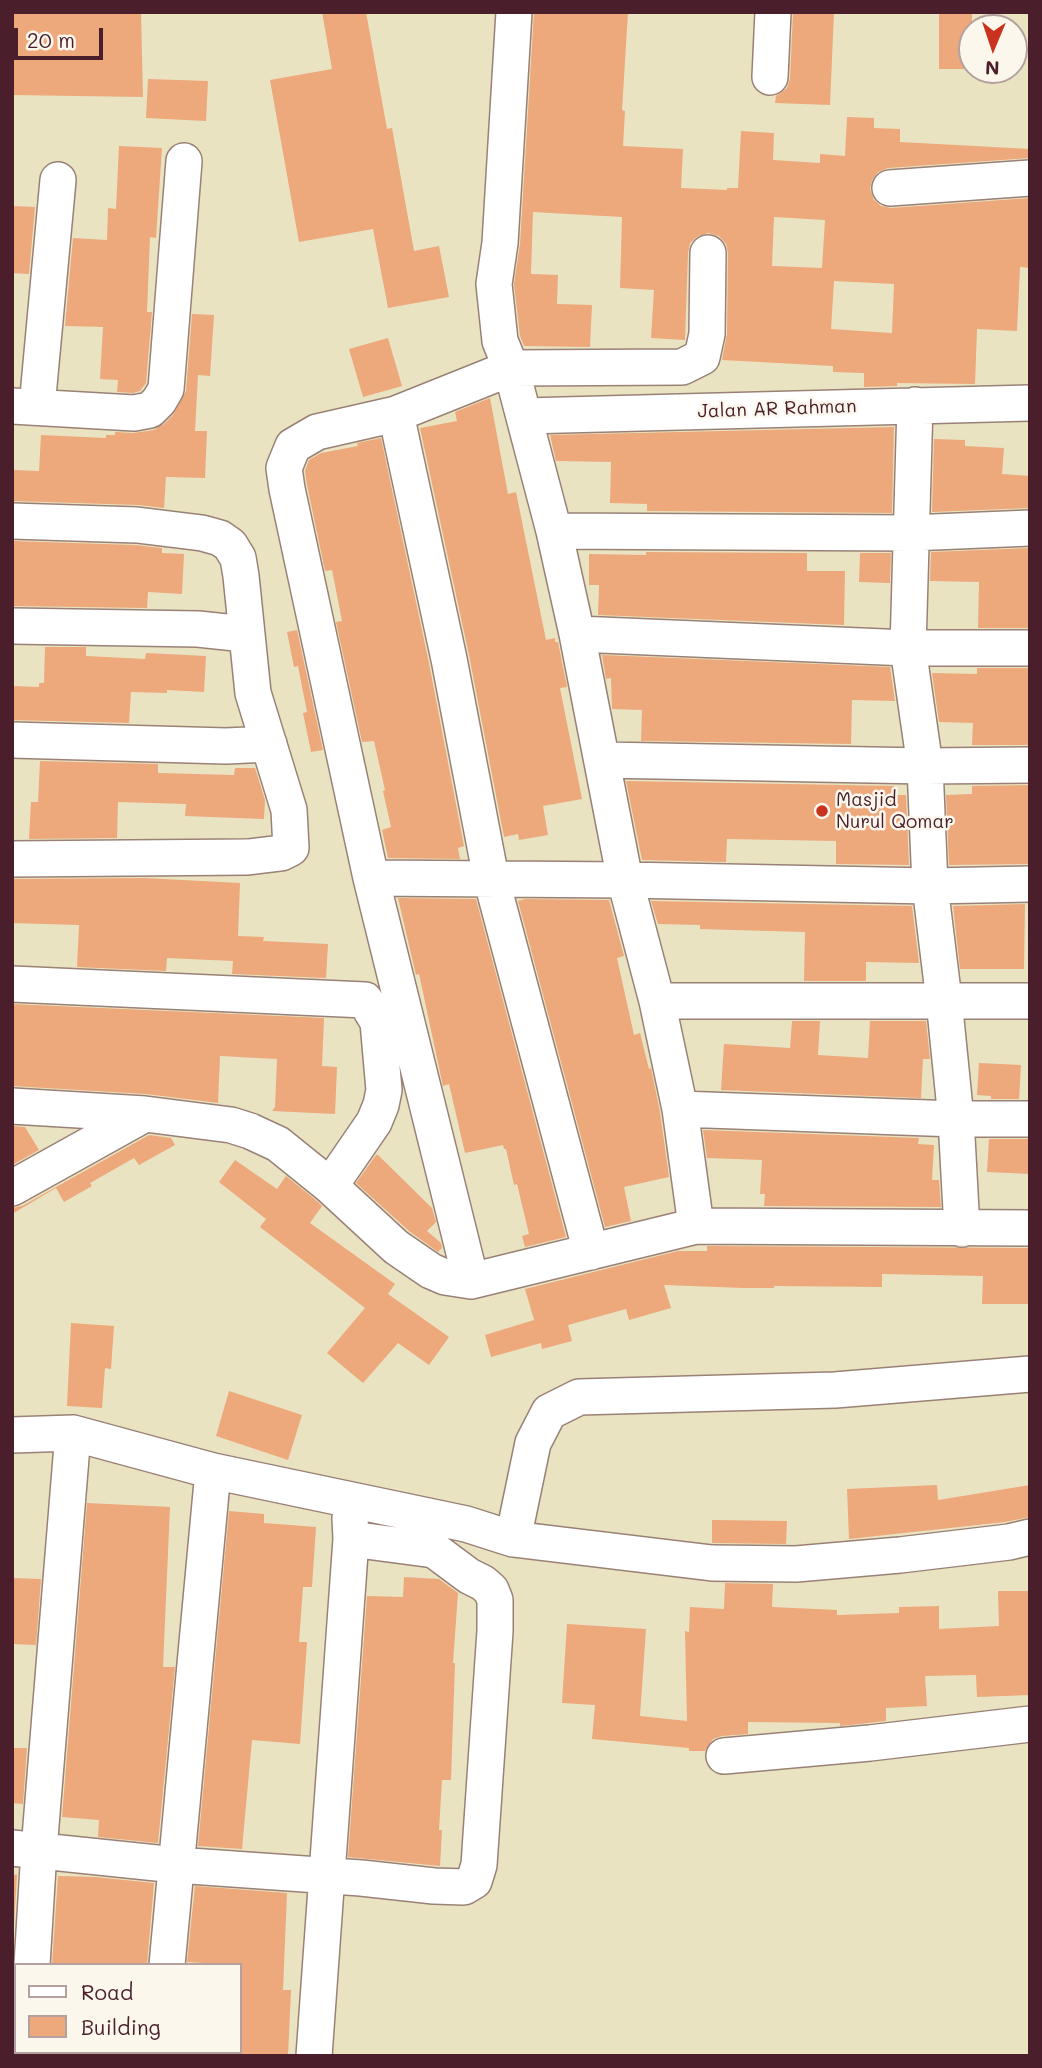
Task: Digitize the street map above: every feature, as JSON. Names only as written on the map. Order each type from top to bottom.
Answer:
[{"type":"street","points":[[514,12],[500,243],[494,284],[500,341],[511,368],[524,416],[577,634],[625,880],[657,1001],[680,1110],[696,1226]]},
{"type":"street","points":[[770,77],[773,12]]},
{"type":"street","points":[[58,180],[24,406],[134,413],[150,410],[166,389],[184,161]]},
{"type":"street","points":[[890,188],[1030,178]]},
{"type":"street","points":[[471,1281],[371,878],[284,468],[293,446],[317,432],[396,414],[511,368],[682,367],[702,357],[707,334],[708,253]]},
{"type":"street","name":"Jalan AR Rahman","points":[[524,416],[1030,403]]},
{"type":"street","points":[[915,405],[908,648],[925,766],[930,886],[956,1119],[962,1229]]},
{"type":"street","points":[[396,414],[449,659],[491,878],[591,1252]]},
{"type":"street","points":[[12,521],[136,525],[202,533],[220,538],[230,545],[238,558],[253,692],[289,810],[291,826],[291,848],[281,853],[248,856],[12,859]]},
{"type":"street","points":[[554,531],[910,533],[1030,528]]},
{"type":"street","points":[[12,626],[198,629],[245,634]]},
{"type":"street","points":[[577,634],[908,648],[1030,648]]},
{"type":"street","points":[[12,740],[226,747],[269,744]]},
{"type":"street","points":[[603,760],[925,766],[1030,765]]},
{"type":"street","points":[[371,878],[930,886],[1030,884]]},
{"type":"street","points":[[12,984],[365,1000],[377,1022],[384,1090],[374,1122],[330,1186]]},
{"type":"street","points":[[657,1001],[1030,1001]]},
{"type":"street","points":[[12,1106],[145,1114],[250,1130],[278,1144],[330,1186],[396,1247],[430,1271],[445,1277],[471,1281],[696,1226],[1030,1228]]},
{"type":"street","points":[[680,1110],[1030,1119]]},
{"type":"street","points":[[12,1188],[145,1114]]},
{"type":"street","points":[[513,1539],[533,1443],[549,1412],[579,1397],[835,1390],[1030,1374]]},
{"type":"street","points":[[12,1435],[73,1433],[213,1471],[466,1524],[513,1539],[712,1563],[796,1564],[901,1555],[1030,1537]]},
{"type":"street","points":[[32,1963],[25,1849],[73,1433]]},
{"type":"street","points":[[167,1963],[213,1471]]},
{"type":"street","points":[[314,2056],[351,1539],[350,1501]]},
{"type":"street","points":[[25,1849],[176,1865],[464,1887],[474,1881],[481,1838],[495,1600],[491,1590],[434,1550],[351,1539]]},
{"type":"street","points":[[724,1756],[870,1743],[1030,1724]]},
{"type":"building","points":[[12,12],[141,12],[143,97],[12,95]]},
{"type":"building","points":[[322,12],[366,12],[387,129],[392,128],[414,251],[439,246],[449,297],[388,308],[373,229],[299,242],[270,80],[332,69]]},
{"type":"building","points":[[534,12],[628,12],[622,110],[625,111],[623,146],[683,149],[681,188],[738,188],[741,131],[774,133],[773,160],[820,163],[820,154],[845,156],[847,117],[874,118],[874,128],[900,129],[900,142],[1030,149],[1030,158],[888,168],[878,172],[872,180],[870,189],[874,200],[881,206],[891,208],[1030,198],[1030,268],[1020,267],[1017,331],[977,329],[975,384],[897,383],[897,386],[864,387],[864,373],[833,372],[833,366],[722,360],[727,334],[728,253],[726,244],[719,236],[708,233],[698,236],[690,243],[685,340],[651,338],[654,290],[620,288],[622,217],[533,212],[531,274],[558,275],[557,304],[592,305],[590,347],[524,346],[520,336],[514,284],[520,244]],"holes":[[[774,217],[825,220],[822,268],[772,266]],[[834,281],[894,284],[892,333],[831,329]]]},
{"type":"building","points":[[793,12],[834,12],[830,105],[775,103],[776,96],[787,88],[790,79]]},
{"type":"building","points":[[939,12],[972,12],[958,14],[958,69],[939,69]]},
{"type":"building","points":[[148,79],[208,81],[206,121],[146,118]]},
{"type":"building","points":[[119,146],[162,148],[156,238],[150,237],[147,312],[152,312],[146,383],[140,391],[133,393],[117,392],[118,380],[100,379],[103,327],[65,326],[73,238],[107,240],[108,208],[116,209]]},
{"type":"building","points":[[12,206],[35,207],[29,274],[12,273]]},
{"type":"building","points":[[192,314],[214,315],[210,376],[198,375],[195,431],[207,431],[205,478],[166,477],[164,508],[13,501],[14,470],[39,471],[41,435],[106,438],[106,435],[115,435],[115,432],[154,430],[173,415],[186,391]]},
{"type":"building","points":[[388,338],[402,386],[363,397],[349,349]]},
{"type":"building","points":[[490,398],[508,494],[516,492],[546,640],[555,638],[555,642],[558,642],[567,687],[560,688],[582,799],[543,806],[548,835],[519,840],[518,834],[504,837],[469,655],[420,428],[457,421],[455,412]]},
{"type":"building","points":[[894,427],[892,513],[647,511],[647,504],[610,503],[611,462],[556,461],[550,435]]},
{"type":"building","points":[[381,438],[429,663],[464,846],[458,848],[460,859],[388,858],[382,830],[391,827],[383,791],[385,790],[374,741],[362,742],[336,622],[342,621],[332,570],[325,571],[307,485],[305,471],[309,460],[321,453],[358,446],[357,443]]},
{"type":"building","points":[[934,439],[965,440],[965,446],[1004,448],[1002,474],[1030,476],[1030,508],[932,512]]},
{"type":"building","points":[[12,541],[135,545],[162,548],[162,553],[184,554],[182,594],[148,592],[147,608],[12,606]]},
{"type":"building","points":[[1030,548],[1030,628],[978,628],[979,582],[930,581],[931,552]]},
{"type":"building","points":[[646,552],[807,553],[807,571],[845,571],[844,625],[598,615],[599,585],[589,585],[589,554],[646,555]]},
{"type":"building","points":[[860,553],[891,553],[890,583],[859,582]]},
{"type":"building","points":[[297,630],[323,750],[311,752],[298,666],[294,667],[287,632]]},
{"type":"building","points":[[45,647],[86,647],[86,656],[145,659],[146,653],[206,656],[204,692],[131,692],[129,723],[12,720],[12,686],[39,687],[39,683],[44,683]]},
{"type":"building","points":[[602,655],[890,667],[895,701],[852,700],[851,744],[641,741],[642,710],[612,709],[611,678],[606,679]]},
{"type":"building","points":[[977,668],[1030,668],[1030,745],[972,745],[973,723],[939,722],[932,673],[977,674]]},
{"type":"building","points":[[40,761],[158,764],[158,773],[234,775],[235,768],[255,768],[265,800],[264,819],[185,816],[186,804],[118,802],[117,838],[29,839],[31,802],[38,802]]},
{"type":"building","points":[[626,781],[895,786],[895,795],[906,795],[909,865],[836,864],[836,841],[727,839],[726,862],[642,860]]},
{"type":"building","points":[[1030,785],[1030,864],[949,865],[946,795],[972,794],[972,786]]},
{"type":"building","points":[[144,878],[240,883],[238,936],[264,937],[263,941],[328,944],[326,978],[232,974],[233,961],[167,958],[166,971],[77,967],[79,925],[12,923],[12,879]]},
{"type":"building","points":[[398,898],[476,899],[566,1237],[525,1247],[522,1236],[529,1234],[506,1149],[503,1145],[465,1153],[449,1084],[443,1086],[419,974],[416,975]]},
{"type":"building","points":[[609,900],[624,956],[617,958],[634,1035],[640,1033],[649,1069],[651,1068],[669,1177],[624,1187],[631,1221],[605,1227],[518,901]]},
{"type":"building","points":[[651,901],[912,906],[919,963],[866,962],[866,981],[804,981],[805,932],[700,929],[700,925],[658,924]]},
{"type":"building","points":[[1025,904],[1024,969],[960,969],[953,906]]},
{"type":"building","points":[[12,1004],[324,1018],[322,1066],[337,1067],[335,1114],[272,1111],[275,1107],[277,1059],[220,1056],[218,1103],[146,1094],[12,1086]]},
{"type":"building","points":[[792,1021],[820,1021],[818,1055],[868,1058],[870,1021],[926,1021],[930,1059],[923,1059],[921,1098],[721,1090],[724,1044],[790,1048]]},
{"type":"building","points":[[979,1063],[1021,1065],[1019,1099],[991,1099],[991,1096],[977,1095]]},
{"type":"building","points":[[12,1126],[25,1127],[39,1150],[12,1165]]},
{"type":"building","points":[[703,1130],[919,1138],[918,1144],[934,1145],[932,1180],[939,1180],[941,1207],[764,1206],[765,1194],[760,1194],[762,1160],[707,1158]]},
{"type":"building","points":[[149,1135],[171,1138],[175,1145],[139,1165],[134,1158],[90,1183],[92,1186],[64,1202],[56,1188],[12,1214],[12,1208],[22,1206]]},
{"type":"building","points":[[989,1139],[1030,1139],[1030,1174],[987,1172]]},
{"type":"building","points":[[376,1155],[432,1208],[436,1222],[427,1231],[441,1243],[442,1248],[438,1252],[409,1231],[356,1183]]},
{"type":"building","points":[[235,1160],[277,1189],[286,1176],[317,1201],[322,1206],[310,1223],[395,1284],[388,1294],[449,1337],[429,1365],[398,1343],[363,1383],[327,1353],[365,1308],[260,1227],[266,1219],[219,1182]]},
{"type":"building","points":[[707,1246],[1030,1248],[1030,1304],[982,1304],[983,1276],[882,1274],[882,1287],[744,1288],[664,1285],[671,1308],[629,1320],[626,1309],[568,1325],[572,1341],[542,1349],[541,1343],[491,1357],[485,1335],[534,1320],[525,1289],[678,1251],[707,1251]]},
{"type":"building","points":[[71,1323],[114,1326],[111,1369],[105,1368],[102,1408],[67,1406]]},
{"type":"building","points":[[229,1391],[302,1415],[288,1460],[216,1436]]},
{"type":"building","points":[[937,1485],[938,1500],[1030,1485],[1030,1517],[849,1539],[847,1489]]},
{"type":"building","points":[[87,1503],[170,1507],[163,1667],[175,1667],[158,1843],[98,1837],[99,1820],[62,1817]]},
{"type":"building","points":[[229,1511],[264,1514],[264,1523],[316,1527],[312,1587],[303,1587],[299,1642],[307,1642],[300,1744],[252,1740],[242,1849],[198,1846]]},
{"type":"building","points":[[712,1520],[787,1521],[786,1544],[712,1543]]},
{"type":"building","points":[[404,1577],[439,1579],[458,1593],[453,1663],[451,1780],[442,1780],[440,1866],[348,1857],[367,1596],[403,1597]]},
{"type":"building","points":[[12,1578],[41,1579],[36,1645],[12,1644]]},
{"type":"building","points":[[725,1583],[773,1584],[772,1607],[837,1610],[837,1615],[899,1613],[899,1607],[939,1606],[939,1629],[999,1626],[998,1591],[1030,1591],[1030,1695],[977,1697],[976,1675],[925,1676],[927,1706],[886,1708],[886,1721],[840,1726],[840,1723],[748,1722],[748,1734],[713,1739],[705,1751],[592,1739],[595,1705],[562,1703],[567,1624],[646,1629],[640,1716],[687,1721],[685,1631],[689,1632],[690,1607],[724,1609]]},
{"type":"building","points":[[12,1748],[27,1748],[23,1804],[12,1803]]},
{"type":"building","points":[[12,1874],[17,1875],[12,1958]]},
{"type":"building","points":[[58,1876],[154,1883],[147,1963],[52,1963]]},
{"type":"building","points":[[195,1886],[287,1893],[283,1990],[291,1990],[288,2056],[240,2056],[242,1963],[187,1962]]},
{"type":"place","name":"Masjid Nurul Qomar","points":[[822,811]]}]
